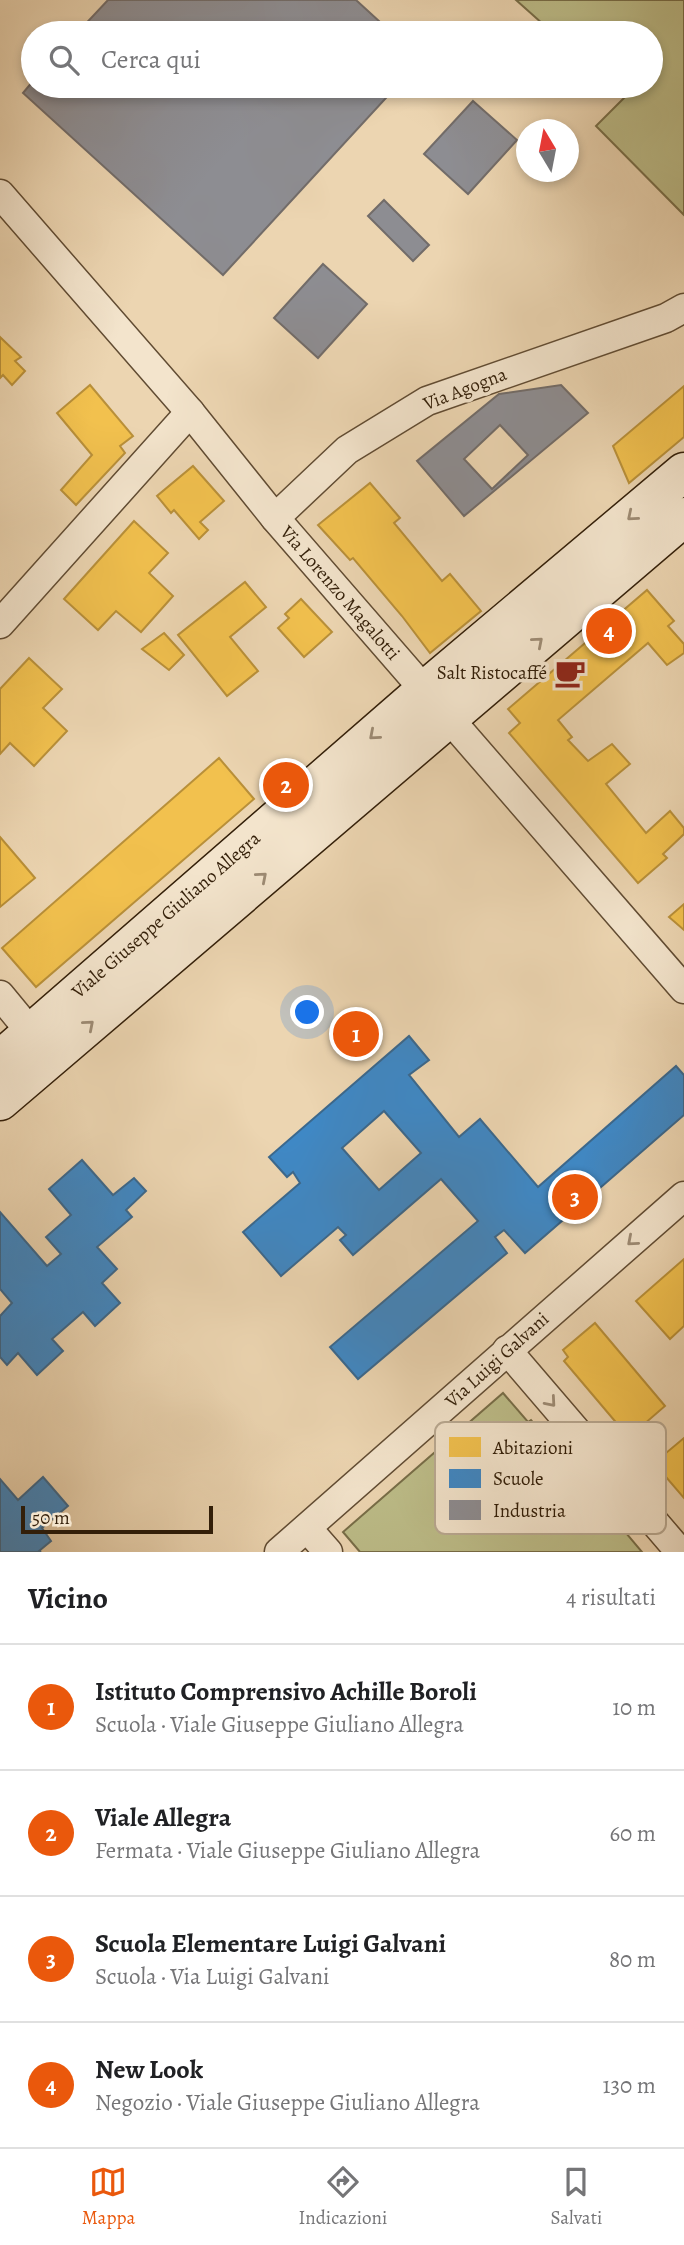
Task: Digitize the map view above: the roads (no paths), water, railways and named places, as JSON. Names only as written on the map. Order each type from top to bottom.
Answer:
[{"type":"street","name":"Via Lorenzo Magalotti","points":[[0,194],[190,412],[275,518],[684,989]]},
{"type":"street","name":"Via Agogna","points":[[275,518],[347,450],[428,401],[666,317],[684,308]]},
{"type":"street","points":[[0,624],[190,412]]},
{"type":"street","name":"Viale Giuseppe Giuliano Allegra","points":[[0,1101],[41,1045],[437,704],[684,472]]},
{"type":"street","name":"Viale Giuseppe Giuliano Allegra","points":[[437,704],[684,517]]},
{"type":"street","points":[[0,995],[41,1045]]},
{"type":"street","name":"Viale Giuseppe Giuliano Allegra","points":[[0,1060],[41,1045]]},
{"type":"street","name":"Via Luigi Galvani","points":[[279,1552],[684,1196]]},
{"type":"street","points":[[507,1350],[569,1422]]},
{"type":"street","points":[[307,1528],[328,1552]]},
{"type":"street","points":[[665,1534],[680,1552]]},
{"type":"place","name":"New Look","points":[[609,631]]},
{"type":"place","name":"Salt Ristocaffé","points":[[570,673]]},
{"type":"place","name":"Viale Allegra","points":[[286,785]]},
{"type":"place","name":"Istituto Comprensivo Achille Boroli","points":[[356,1034]]},
{"type":"place","name":"Scuola Elementare Luigi Galvani","points":[[575,1197]]}]
